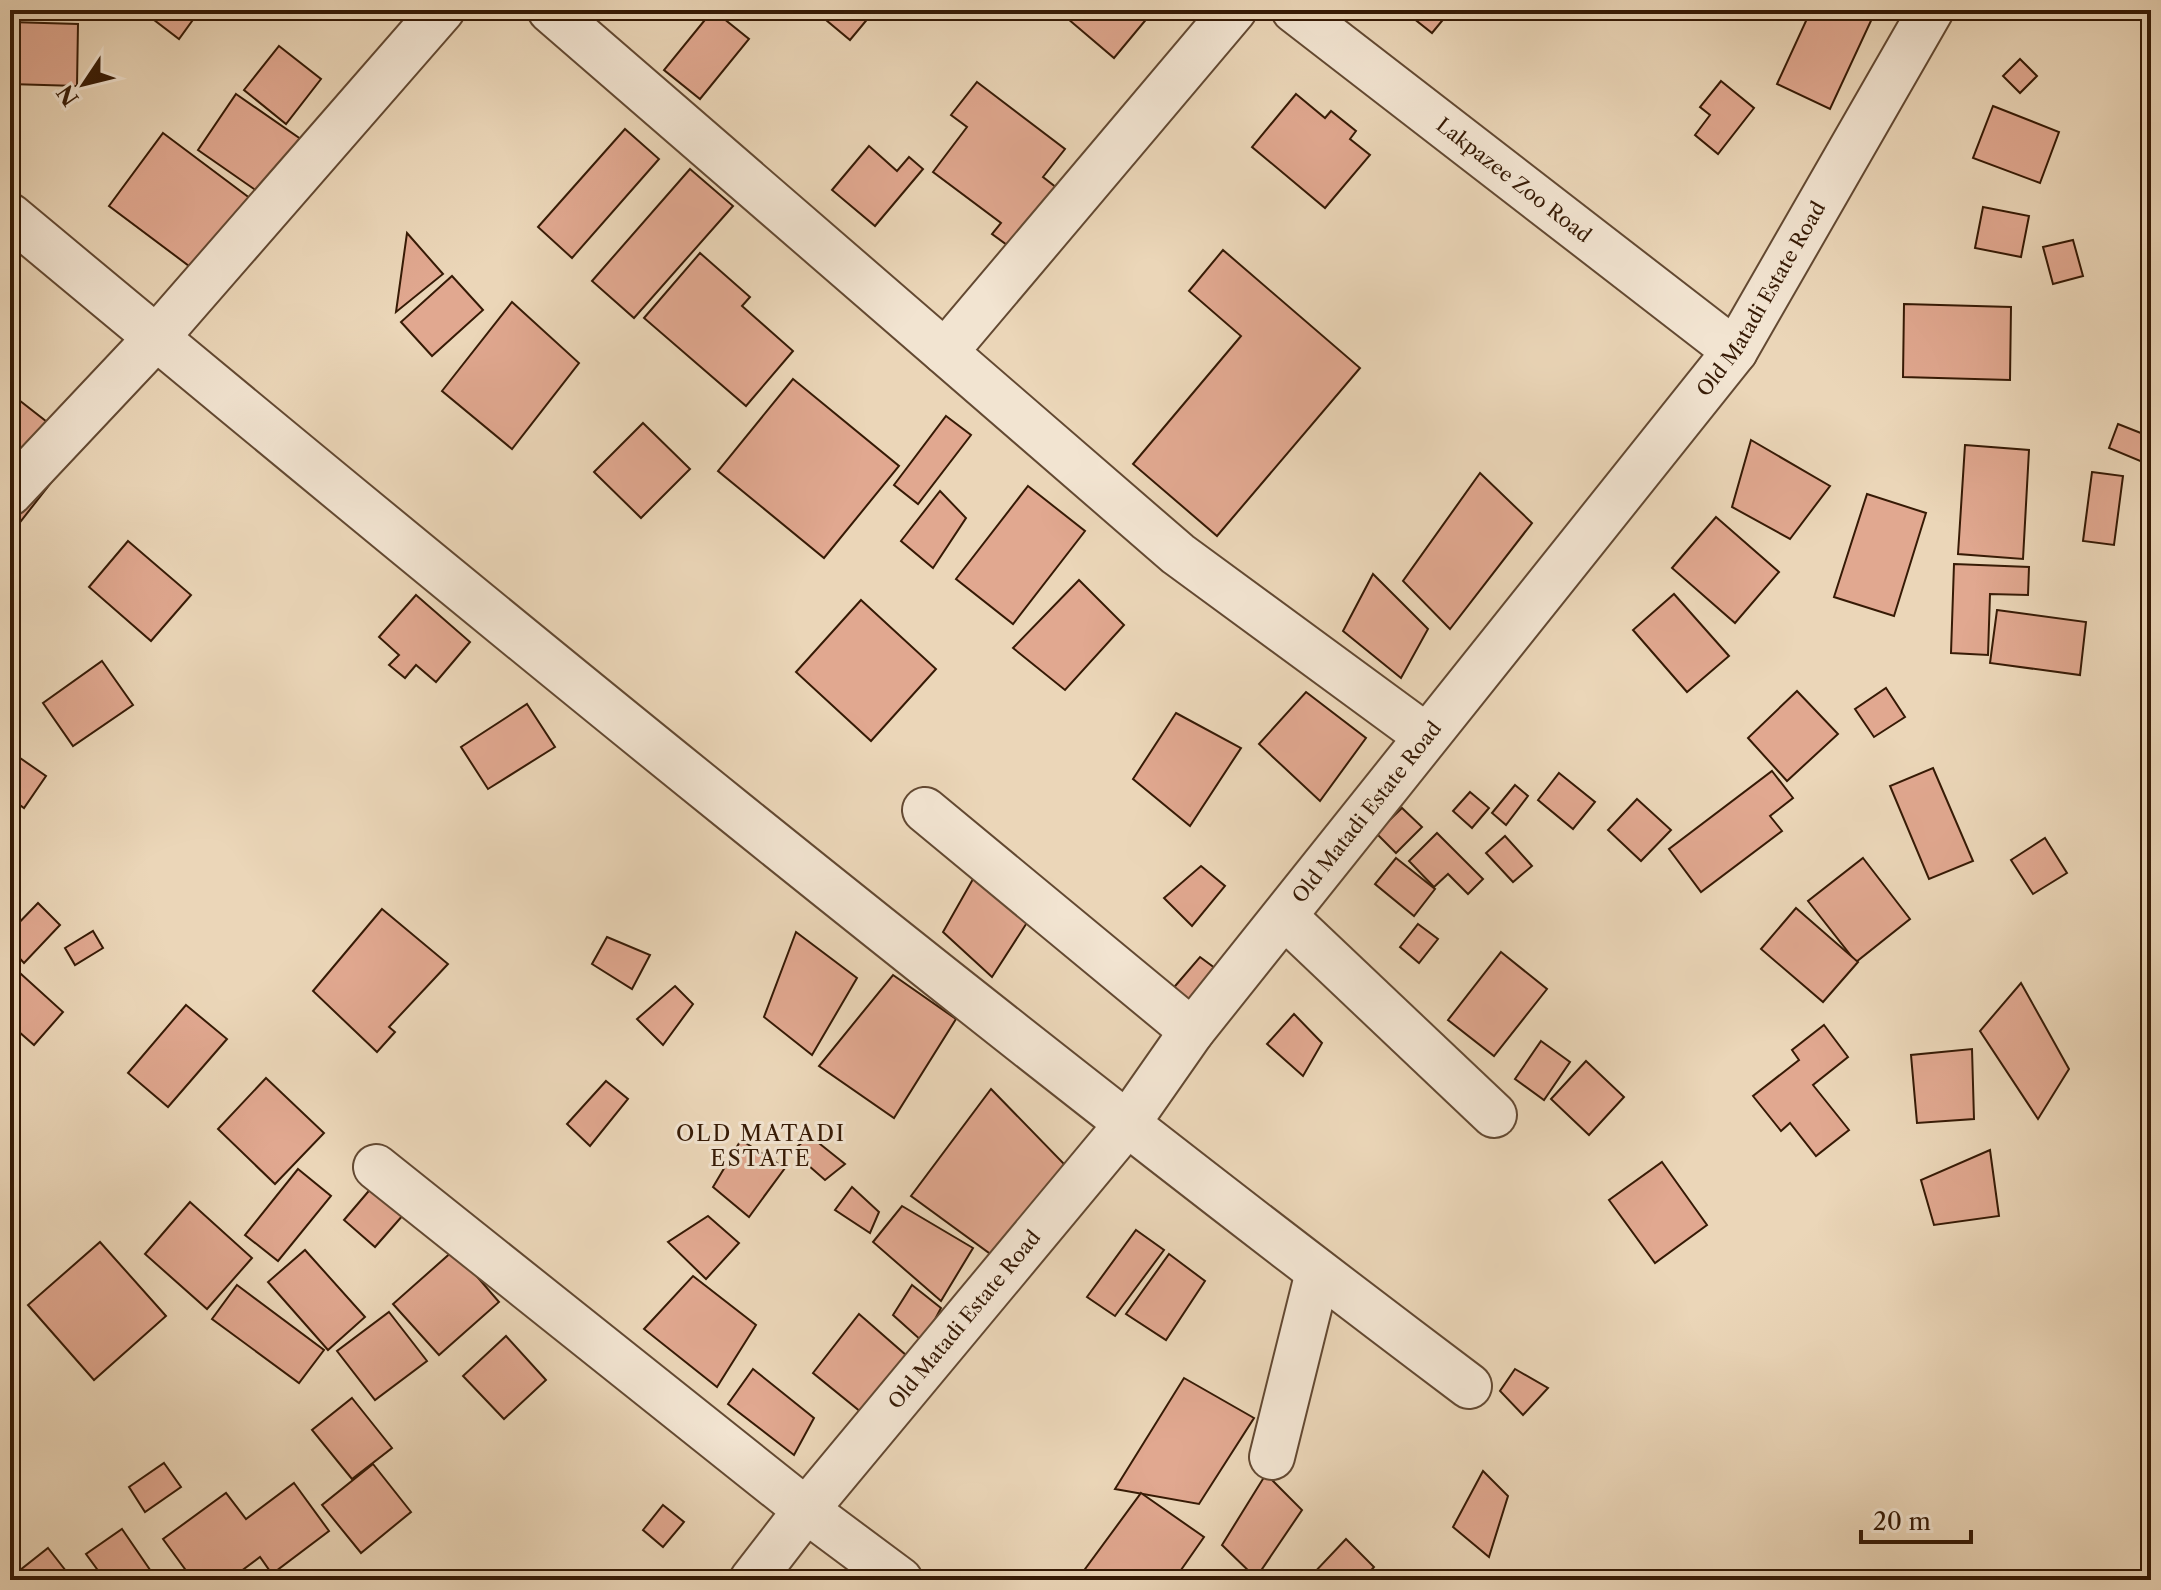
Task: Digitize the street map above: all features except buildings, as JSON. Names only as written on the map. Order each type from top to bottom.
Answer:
[{"type":"street","points":[[10,493],[156,338],[442,10]]},
{"type":"street","points":[[550,10],[1178,554],[1426,736]]},
{"type":"street","points":[[945,352],[1234,10]]},
{"type":"street","name":"Lakpazee Zoo Road","points":[[1294,10],[1735,351]]},
{"type":"street","name":"Old Matadi Estate Road","points":[[752,1580],[806,1510],[1127,1124],[1192,1031],[1735,351],[1931,10]]},
{"type":"street","points":[[10,216],[816,877],[1127,1124],[1469,1386]]},
{"type":"street","points":[[925,810],[1192,1031]]},
{"type":"street","points":[[1285,917],[1494,1115]]},
{"type":"street","points":[[376,1167],[806,1510],[900,1580]]},
{"type":"street","points":[[1272,1457],[1318,1272]]},
{"type":"district","name":"OLD MATADI ESTATE","points":[[761,1146]]}]
